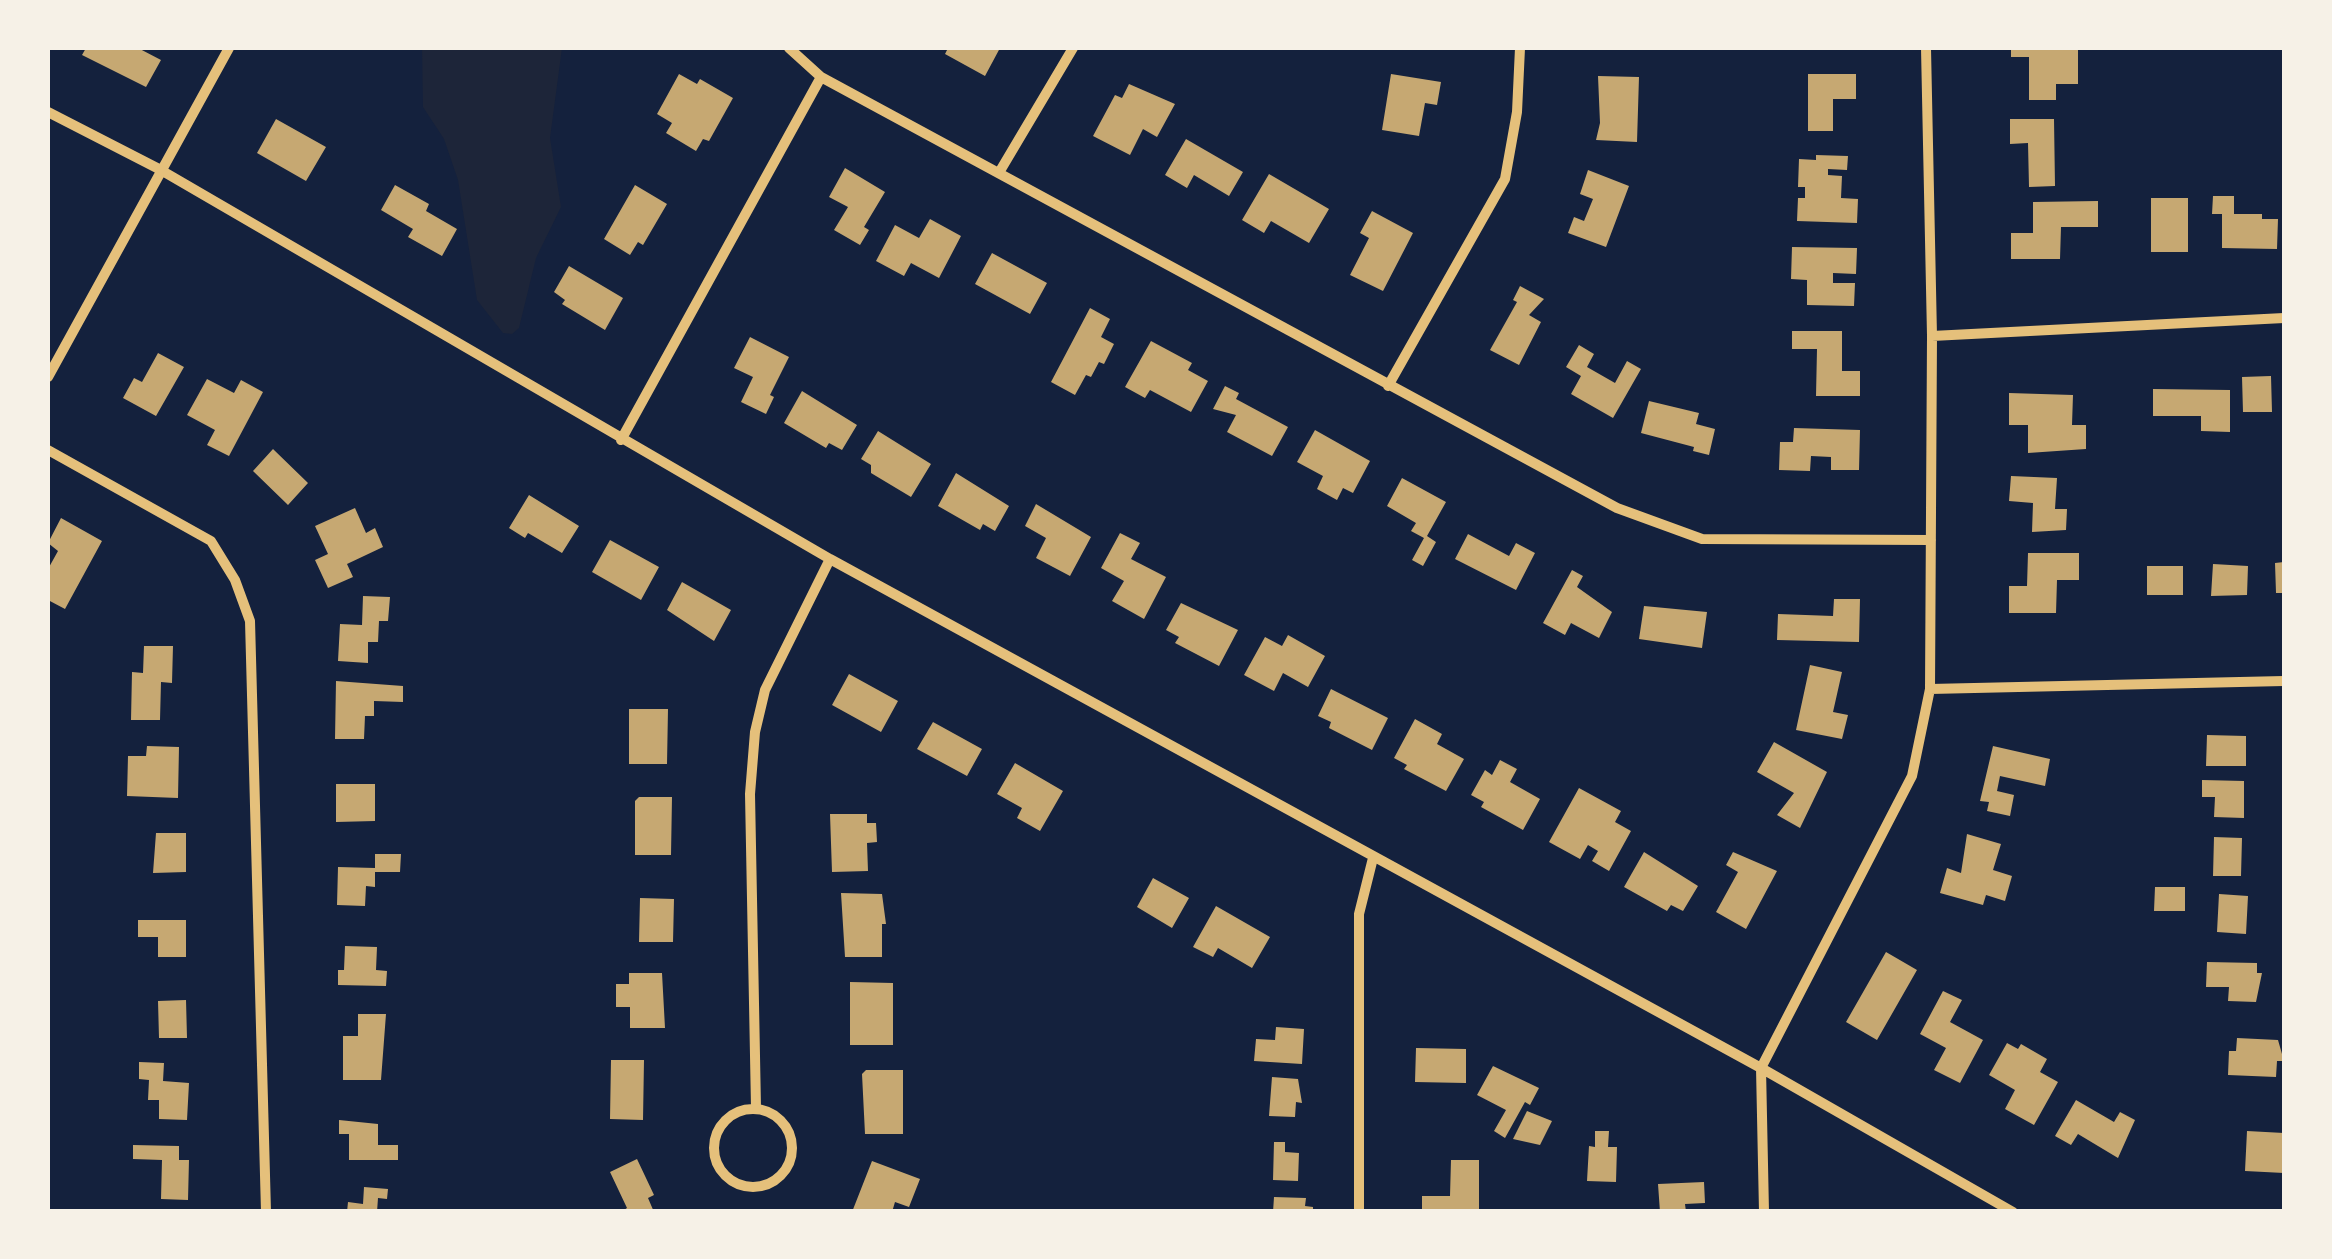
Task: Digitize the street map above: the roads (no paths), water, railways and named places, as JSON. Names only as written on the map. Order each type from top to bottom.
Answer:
[{"type":"street","points":[[48,377],[229,48]]},
{"type":"street","points":[[788,48],[821,78],[1000,170],[1388,386],[1617,508],[1702,538],[1931,540]]},
{"type":"street","points":[[1000,170],[1073,48]]},
{"type":"street","points":[[1388,386],[1505,179],[1517,112],[1520,48]]},
{"type":"street","points":[[1764,1212],[1761,1068],[1912,776],[1930,689],[1932,336],[1926,48]]},
{"type":"street","points":[[621,440],[821,78]]},
{"type":"street","points":[[48,112],[159,170],[830,558],[1761,1068],[2013,1212]]},
{"type":"street","points":[[1932,336],[2284,318]]},
{"type":"street","points":[[48,450],[211,541],[234,580],[250,622],[266,1212]]},
{"type":"street","points":[[756,1108],[750,794],[755,732],[765,690],[830,558]]},
{"type":"street","points":[[1930,689],[2284,682]]},
{"type":"street","points":[[1359,1212],[1359,914],[1373,858]]},
{"type":"street","points":[[756,1108],[779,1118],[787,1128],[793,1153],[782,1176],[772,1184],[747,1188],[726,1176],[714,1156],[714,1144],[724,1122],[733,1114],[756,1108]]}]
